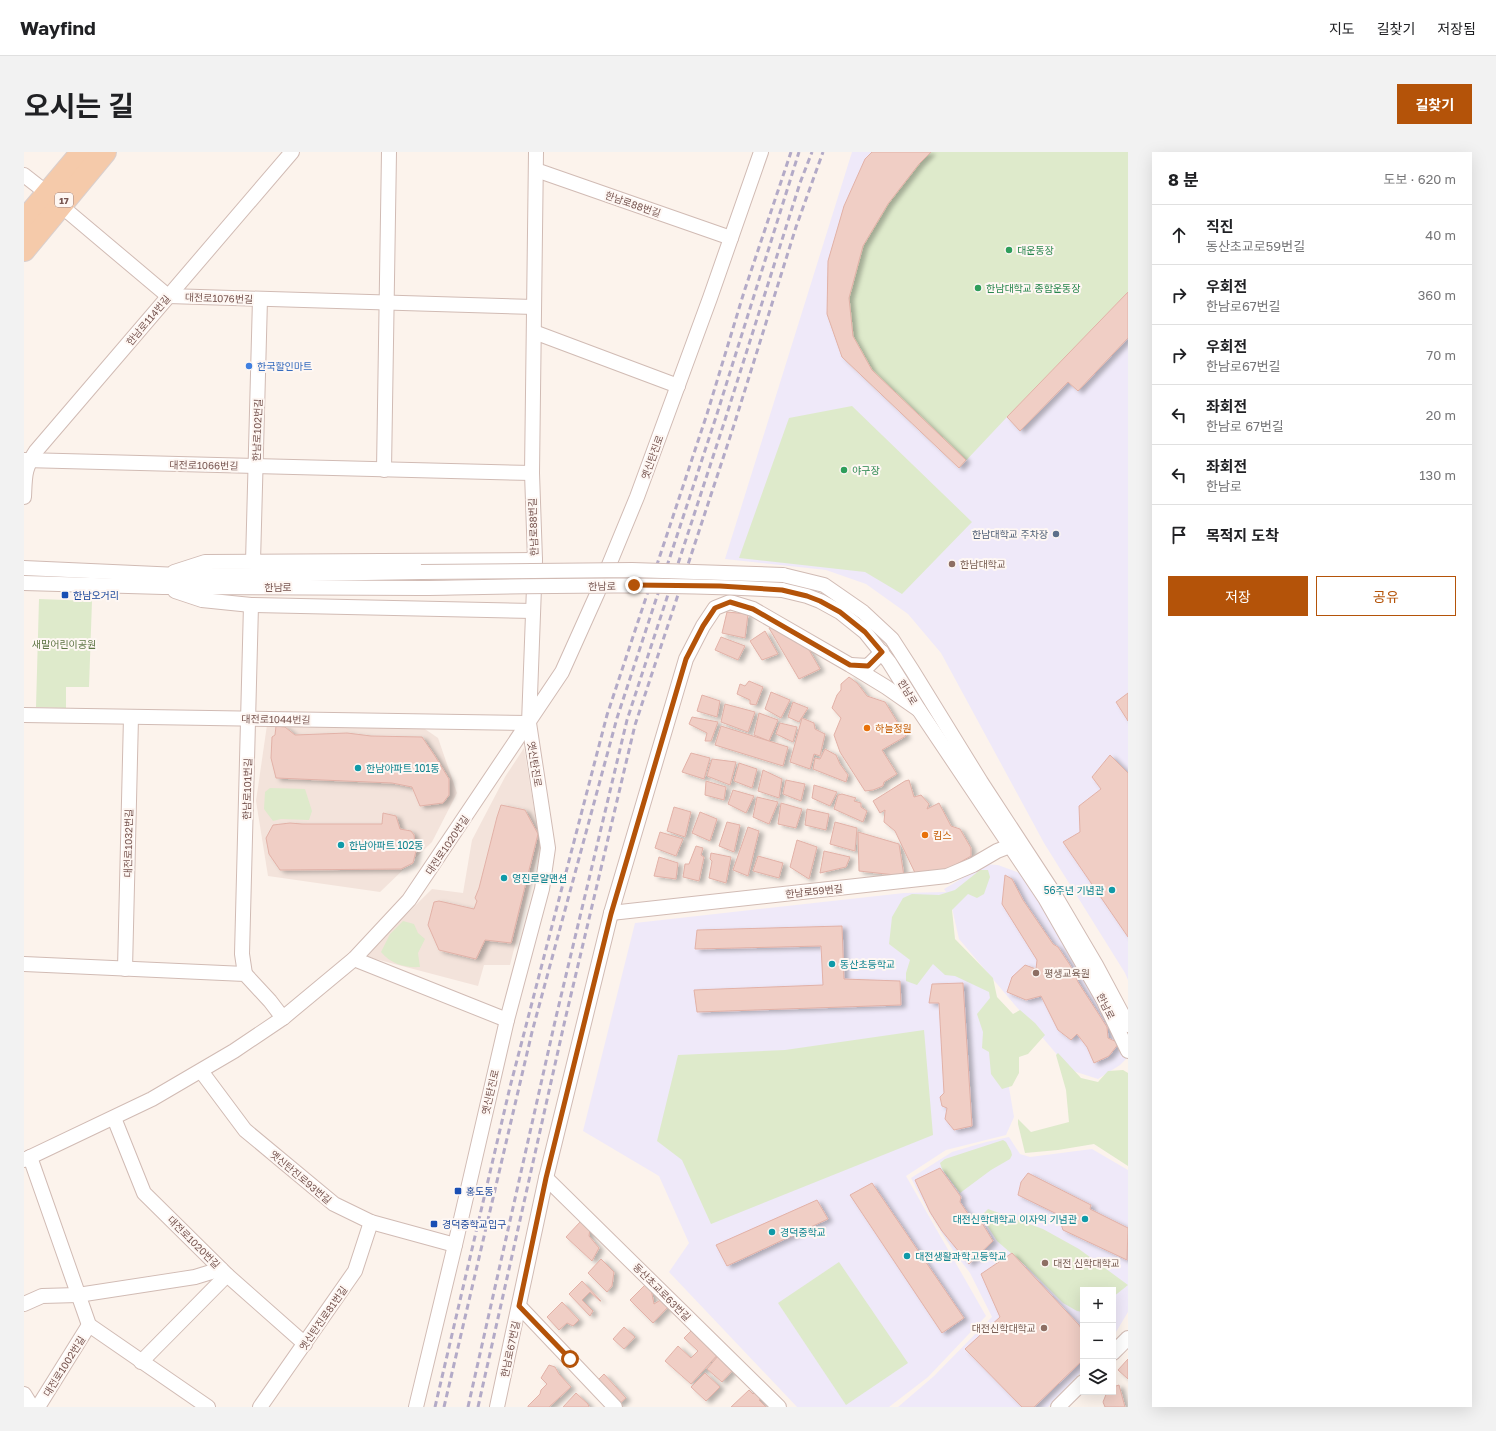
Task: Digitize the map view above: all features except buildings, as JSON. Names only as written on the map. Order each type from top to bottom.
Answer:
[{"type":"main road","name":"17","points":[[24,250],[82,152]]},
{"type":"main road","name":"17","points":[[24,221],[53,199],[105,152]]},
{"type":"street","name":"한남로114번길","points":[[24,497],[27,461],[292,152]]},
{"type":"street","points":[[384,470],[389,152]]},
{"type":"street","name":"한남로88번길","points":[[528,723],[534,560],[532,473],[536,152]]},
{"type":"street","name":"옛신탄진로","points":[[416,1407],[507,1020],[542,889],[548,848],[528,723],[562,672],[594,601],[637,497],[761,152]]},
{"type":"street","name":"한남로88번길","points":[[536,170],[731,238]]},
{"type":"street","points":[[24,175],[168,296]]},
{"type":"street","name":"대전로1076번길","points":[[168,296],[534,307]]},
{"type":"street","name":"한남로102번길","points":[[253,562],[260,299]]},
{"type":"street","points":[[534,332],[678,386]]},
{"type":"street","name":"대전로1066번길","points":[[27,461],[532,473]]},
{"type":"street","points":[[164,581],[205,562],[534,560]]},
{"type":"street","name":"한남로","points":[[24,568],[164,581],[201,576],[632,570],[783,575],[824,585],[863,612],[892,640],[981,782],[1053,892],[1096,965],[1128,1025]]},
{"type":"street","points":[[164,581],[202,600],[252,605],[533,611]]},
{"type":"street","name":"한남로","points":[[24,583],[164,581],[422,588],[634,585],[720,586],[782,590],[820,601],[840,612],[865,632],[889,662],[919,710],[1045,898],[1104,1002],[1128,1051]]},
{"type":"street","name":"한남로67번길","points":[[497,1407],[546,1178],[611,914],[686,659],[703,626],[715,608],[730,602],[753,609],[850,665],[886,687],[919,710]]},
{"type":"street","name":"한남로101번길","points":[[246,974],[242,954],[252,605]]},
{"type":"street","points":[[850,665],[868,666],[882,652]]},
{"type":"street","name":"대전로1044번길","points":[[24,715],[528,723]]},
{"type":"street","name":"대전로1032번길","points":[[125,969],[130,717]]},
{"type":"street","name":"대전로1020번길","points":[[27,1158],[152,1099],[234,1051],[283,1018],[354,959],[410,900],[528,723]]},
{"type":"street","name":"한남로59번길","points":[[611,914],[947,876],[973,865],[997,851],[1010,846]]},
{"type":"street","points":[[354,959],[507,1020]]},
{"type":"street","points":[[24,964],[246,974],[270,1000],[283,1018]]},
{"type":"street","name":"옛신탄진로93번길","points":[[201,1071],[246,1130],[334,1204],[371,1222],[455,1245]]},
{"type":"street","name":"대전로1020번길","points":[[114,1118],[144,1193],[224,1272],[305,1344]]},
{"type":"street","points":[[27,1158],[89,1325],[208,1407]]},
{"type":"street","name":"동산초교로63번길","points":[[546,1178],[779,1407]]},
{"type":"street","name":"옛신탄진로81번길","points":[[260,1407],[355,1271],[371,1222]]},
{"type":"street","points":[[24,1304],[42,1296],[78,1295],[224,1272]]},
{"type":"street","points":[[141,1362],[224,1272]]},
{"type":"street","points":[[519,1306],[615,1407]]},
{"type":"street","name":"대전로1002번길","points":[[38,1407],[89,1325]]},
{"type":"street","points":[[1116,1350],[1128,1338]]},
{"type":"street","points":[[1058,1407],[1080,1385]]},
{"type":"street","points":[[24,1394],[32,1407]]},
{"type":"shaded area","name":"한남대학교","points":[[852,152],[1128,152],[1128,980],[1044,843],[941,653],[908,614],[866,584],[826,570],[725,559]]},
{"type":"shaded area","points":[[267,725],[422,727],[438,738],[457,793],[432,842],[380,892],[268,876],[256,801]]},
{"type":"shaded area","points":[[524,748],[540,845],[510,965],[484,965],[478,986],[364,956],[432,889],[463,893],[472,840],[505,777]]},
{"type":"shaded area","points":[[980,864],[998,865],[1017,872],[1025,877],[1103,1007],[1127,1058],[1120,1065],[1098,1079],[1070,1070],[959,939],[950,899],[955,943],[992,987],[1014,1117],[1006,1135],[946,1150],[906,1176],[986,1316],[928,1377],[889,1407],[797,1407],[669,1272],[689,1243],[659,1176],[583,1131],[635,923],[904,893],[946,892],[944,889],[961,879]]},
{"type":"shaded area","name":"대전 신학대학교","points":[[1009,1137],[1020,1154],[1030,1157],[1092,1149],[1128,1170],[1128,1312],[1116,1332],[1116,1287],[1080,1287],[1080,1373],[1048,1407],[898,1407],[934,1376],[992,1317],[970,1273],[954,1252],[929,1212],[911,1178],[952,1152]]},
{"type":"green space","name":"한남대학교 종합운동장","points":[[872,152],[1128,152],[1128,338],[1078,391],[1068,382],[1020,431],[1007,417],[959,468],[842,357],[827,314],[828,261],[844,206]]},
{"type":"green space","name":"야구장","points":[[852,406],[972,522],[902,594],[865,572],[739,558],[789,418]]},
{"type":"green space","name":"새말어린이공원","points":[[39,599],[92,601],[89,687],[66,687],[66,708],[36,707]]},
{"type":"green space","points":[[270,788],[305,789],[312,811],[309,820],[281,819],[273,821],[264,809],[265,792]]},
{"type":"green space","points":[[980,870],[988,870],[990,877],[984,894],[977,898],[968,894],[952,910],[955,939],[993,978],[997,997],[1013,1014],[1020,1010],[1035,1023],[1045,1035],[1028,1054],[1019,1057],[1019,1073],[1012,1086],[1002,1089],[991,1074],[989,1052],[982,1048],[983,1032],[977,1014],[990,998],[989,992],[955,976],[945,975],[933,964],[917,985],[906,981],[906,973],[910,960],[889,944],[892,917],[903,898],[912,894],[939,895],[955,890]]},
{"type":"green space","points":[[403,921],[414,924],[418,933],[425,939],[418,953],[420,967],[404,966],[389,960],[381,952],[390,934]]},
{"type":"green space","points":[[924,1030],[933,1135],[711,1224],[682,1160],[657,1141],[678,1055],[785,1050]]},
{"type":"green space","points":[[1058,1053],[1081,1078],[1098,1082],[1108,1071],[1123,1070],[1128,1073],[1128,1166],[1094,1144],[1058,1150],[1025,1153],[1018,1119],[1031,1132],[1069,1122],[1066,1090],[1056,1055]]},
{"type":"green space","points":[[1003,1140],[1006,1142],[1011,1151],[1012,1155],[1010,1159],[991,1170],[960,1193],[942,1169],[940,1163],[945,1159]]},
{"type":"green space","points":[[988,1209],[1043,1229],[1079,1249],[1128,1285],[1116,1295],[1116,1287],[1080,1287],[1080,1312],[1077,1311],[1063,1303],[1027,1267],[997,1241],[981,1216]]},
{"type":"green space","points":[[839,1262],[908,1363],[846,1405],[778,1303]]},
{"type":"railway","points":[[435,1407],[510,1087],[607,715],[707,414],[744,292],[791,152]]},
{"type":"railway","points":[[444,1407],[532,1032],[617,718],[716,417],[799,152]]},
{"type":"railway","points":[[468,1407],[556,1017],[627,720],[725,420],[800,183],[812,152]]},
{"type":"railway","points":[[478,1407],[565,1020],[635,725],[734,425],[796,227],[823,152]]},
{"type":"place","name":"대운동장","points":[[1009,250]]},
{"type":"place","name":"한남대학교 종합운동장","points":[[978,288]]},
{"type":"place","name":"한국할인마트","points":[[249,366]]},
{"type":"place","name":"야구장","points":[[844,470]]},
{"type":"place","name":"한남대학교 주차장","points":[[1056,534]]},
{"type":"place","name":"한남대학교","points":[[952,564]]},
{"type":"place","name":"한남오거리","points":[[65,595]]},
{"type":"place","name":"하늘정원","points":[[867,728]]},
{"type":"place","name":"한남아파트 101동","points":[[358,768]]},
{"type":"place","name":"킴스","points":[[925,835]]},
{"type":"place","name":"한남아파트 102동","points":[[341,845]]},
{"type":"place","name":"영진로얄맨션","points":[[504,878]]},
{"type":"place","name":"56주년 기념관","points":[[1112,890]]},
{"type":"place","name":"동산초등학교","points":[[832,964]]},
{"type":"place","name":"평생교육원","points":[[1036,973]]},
{"type":"place","name":"홍도동","points":[[458,1191]]},
{"type":"place","name":"대전신학대학교 이자익 기념관","points":[[1085,1219]]},
{"type":"place","name":"경덕중학교입구","points":[[434,1224]]},
{"type":"place","name":"경덕중학교","points":[[772,1232]]},
{"type":"place","name":"대전생활과학고등학교","points":[[907,1256]]},
{"type":"place","name":"대전 신학대학교","points":[[1045,1263]]},
{"type":"place","name":"대전신학대학교","points":[[1044,1328]]},
{"type":"route","points":[[570,1359],[519,1306],[546,1178],[611,914],[686,659],[703,626],[715,608],[730,602],[753,609],[850,665],[868,666],[882,652],[865,632],[840,612],[807,596],[782,590],[720,586],[634,585]]}]
